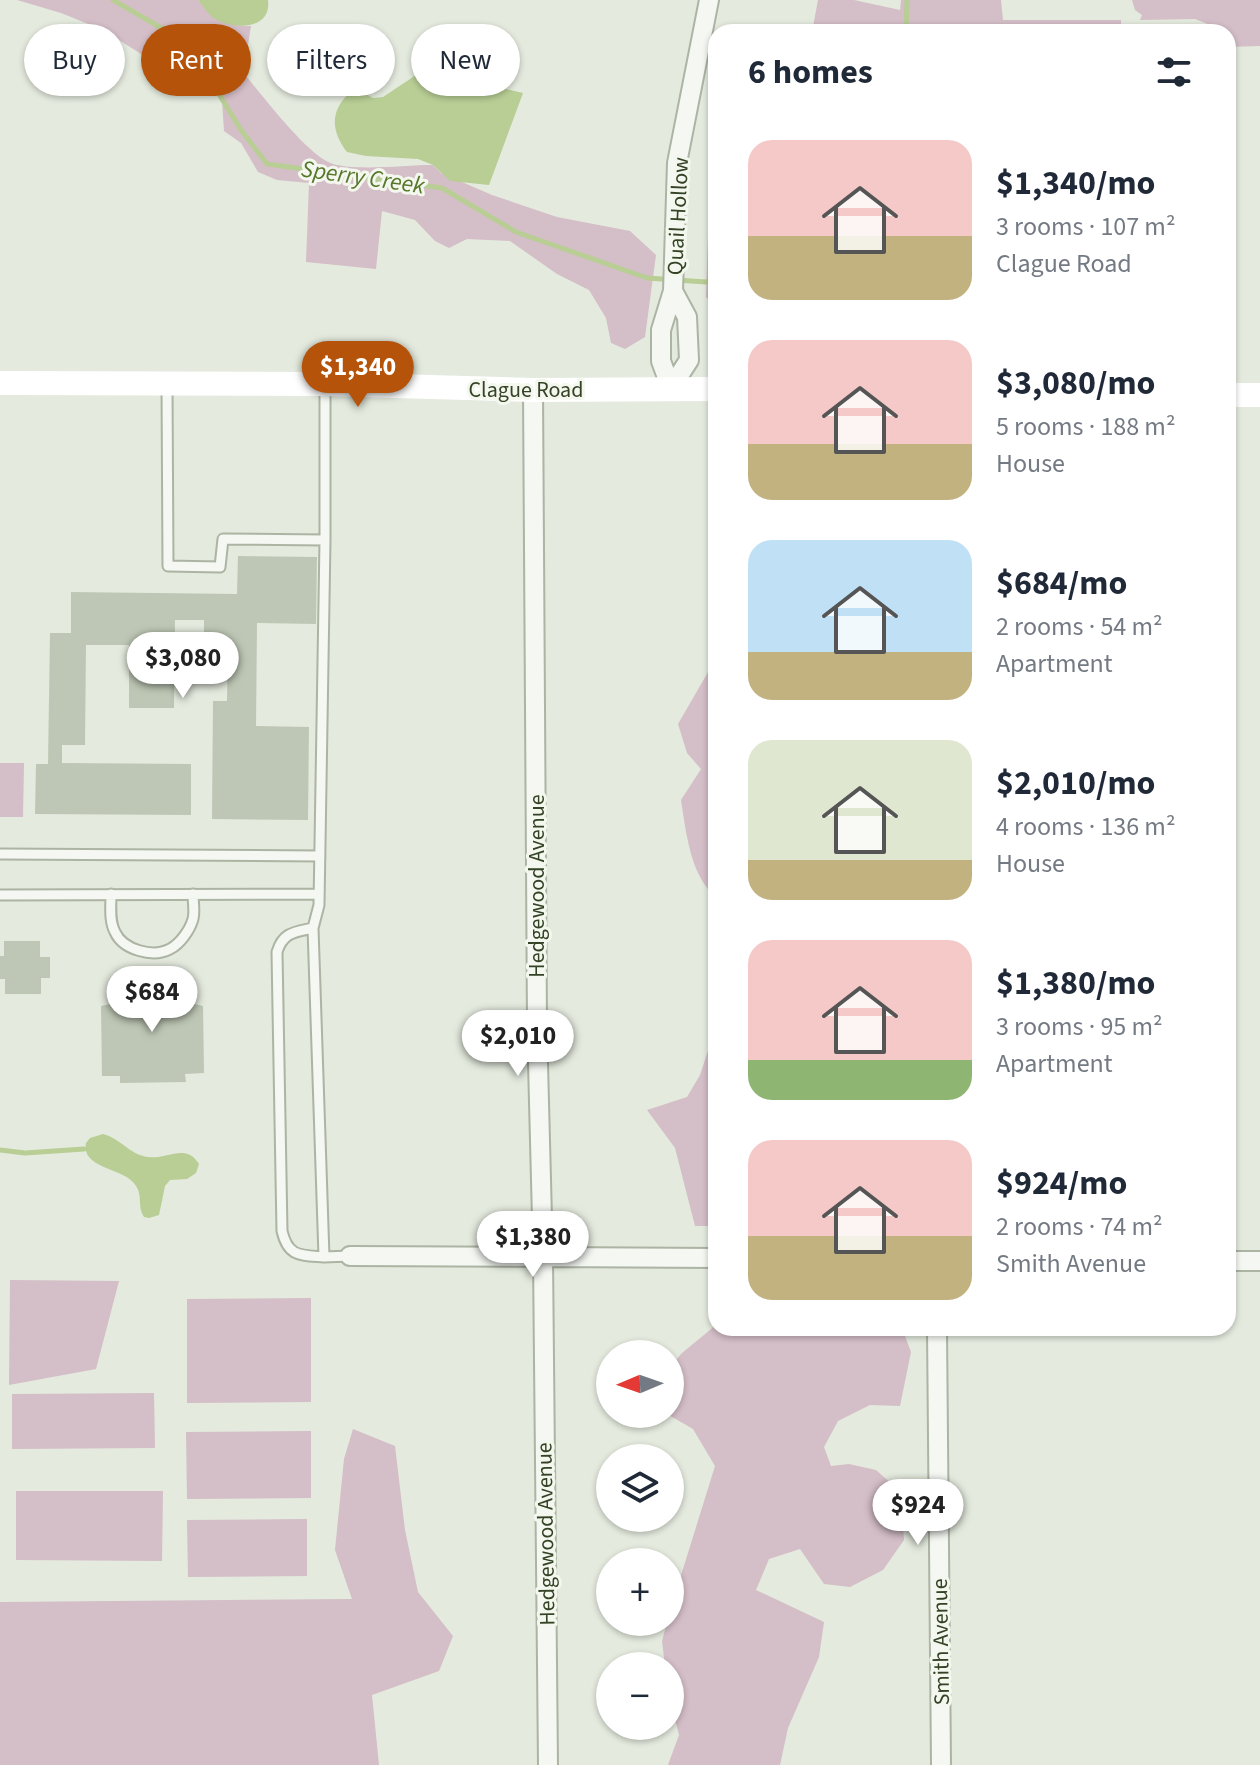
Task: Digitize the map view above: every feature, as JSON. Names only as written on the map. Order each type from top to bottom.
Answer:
[{"type":"main road","name":"Clague Road","points":[[0,383],[325,384],[533,390],[708,389]]},
{"type":"main road","points":[[1236,395],[1260,395]]},
{"type":"street","name":"Quail Hollow","points":[[671,388],[661,361],[661,330],[673,291],[677,163],[709,0]]},
{"type":"street","name":"Quail Hollow","points":[[671,388],[689,360],[687,317],[673,291]]},
{"type":"street","name":"Hedgewood Avenue","points":[[533,390],[537,1024],[543,1258],[548,1765]]},
{"type":"street","points":[[350,1256],[708,1258]]},
{"type":"street","points":[[1236,1261],[1260,1261]]},
{"type":"street","name":"Smith Avenue","points":[[937,1336],[941,1765]]},
{"type":"lane","points":[[167,383],[168,566],[220,567],[223,539],[325,540]]},
{"type":"lane","points":[[324,1257],[313,928],[319,894],[320,856],[325,384]]},
{"type":"lane","points":[[0,854],[320,856]]},
{"type":"lane","points":[[111,894],[112,922],[123,944],[154,953],[170,950],[183,939],[193,919],[193,894]]},
{"type":"lane","points":[[0,895],[319,894]]},
{"type":"lane","points":[[313,928],[287,934],[280,940],[277,952],[282,1231],[285,1245],[292,1252],[324,1257],[350,1256]]},
{"type":"shaded area","points":[[17,0],[198,0],[220,20],[233,24],[141,24],[141,54],[125,44],[125,24],[88,24]]},
{"type":"shaded area","points":[[198,0],[268,0],[264,17],[251,25],[223,23],[208,13]]},
{"type":"shaded area","points":[[818,0],[854,0],[900,10],[901,0],[1001,0],[1003,20],[1121,20],[1121,24],[814,24]]},
{"type":"shaded area","points":[[1132,0],[1260,0],[1260,46],[1236,47],[1236,24],[1208,24],[1195,19],[1140,20],[1142,15],[1135,10]]},
{"type":"shaded area","points":[[411,78],[411,96],[520,96],[520,92],[523,93],[489,185],[450,181],[433,165],[418,159],[347,152],[335,128],[336,112],[345,98],[395,96],[395,89]]},
{"type":"shaded area","points":[[251,82],[297,137],[322,159],[333,164],[355,167],[433,165],[441,173],[492,195],[557,217],[630,231],[656,255],[645,337],[625,349],[611,343],[606,318],[589,290],[557,274],[510,241],[467,239],[449,248],[435,241],[415,220],[382,211],[376,269],[306,262],[309,183],[277,180],[258,172],[241,143],[224,131],[219,96],[251,96]]},
{"type":"shaded area","points":[[708,235],[708,299],[706,297]]},
{"type":"shaded area","points":[[708,672],[708,889],[700,877],[687,839],[681,800],[701,769],[687,753],[678,724]]},
{"type":"shaded area","points":[[0,763],[24,763],[23,817],[0,817]]},
{"type":"shaded area","points":[[708,1050],[708,1226],[695,1226],[675,1148],[647,1110],[687,1097],[700,1075]]},
{"type":"shaded area","points":[[103,1134],[142,1156],[188,1154],[199,1164],[196,1173],[187,1179],[170,1180],[165,1186],[159,1215],[144,1217],[136,1186],[123,1175],[97,1163],[86,1152],[86,1143],[90,1138]]},
{"type":"shaded area","points":[[10,1280],[119,1281],[96,1369],[9,1385]]},
{"type":"shaded area","points":[[311,1298],[311,1402],[187,1403],[187,1299]]},
{"type":"shaded area","points":[[708,1332],[708,1336],[905,1336],[911,1352],[900,1406],[870,1405],[838,1421],[824,1447],[831,1466],[849,1464],[876,1470],[894,1486],[901,1499],[904,1540],[883,1570],[850,1587],[824,1584],[800,1549],[769,1559],[756,1590],[824,1622],[819,1657],[788,1728],[780,1765],[668,1765],[677,1740],[684,1740],[684,1652],[663,1652],[662,1641],[663,1636],[684,1636],[684,1566],[715,1466],[693,1429],[684,1424],[684,1351]]},
{"type":"shaded area","points":[[154,1393],[155,1448],[12,1449],[12,1394]]},
{"type":"shaded area","points":[[353,1429],[395,1446],[405,1530],[418,1592],[453,1636],[439,1671],[372,1695],[379,1765],[0,1765],[0,1602],[352,1599],[335,1550],[344,1459]]},
{"type":"shaded area","points":[[311,1431],[311,1498],[187,1499],[186,1432]]},
{"type":"shaded area","points":[[16,1491],[163,1491],[162,1561],[16,1560]]},
{"type":"shaded area","points":[[307,1519],[307,1576],[188,1577],[187,1520]]},
{"type":"building","points":[[238,556],[317,557],[316,624],[257,623],[256,726],[309,727],[308,820],[212,819],[213,701],[227,701],[228,643],[204,643],[204,620],[175,620],[174,708],[129,708],[129,645],[86,645],[85,745],[62,745],[62,763],[191,764],[191,815],[35,814],[36,764],[48,764],[50,633],[71,633],[71,592],[237,594]]},
{"type":"building","points":[[4,941],[40,941],[40,957],[50,957],[50,978],[41,978],[41,994],[5,994],[5,979],[0,979],[0,956],[4,956]]},
{"type":"building","points":[[169,975],[170,993],[189,993],[190,1003],[203,1006],[204,1073],[185,1074],[186,1082],[120,1083],[120,1076],[102,1076],[101,1006],[115,1003],[115,992],[134,992],[134,976]]},
{"type":"waterway","name":"Sperry Creek","points":[[113,0],[177,37],[267,164],[442,188],[516,232],[647,278],[708,282]]},
{"type":"waterway","name":"Sperry Creek","points":[[906,24],[907,0]]},
{"type":"waterway","points":[[0,1150],[25,1153],[84,1149]]}]
